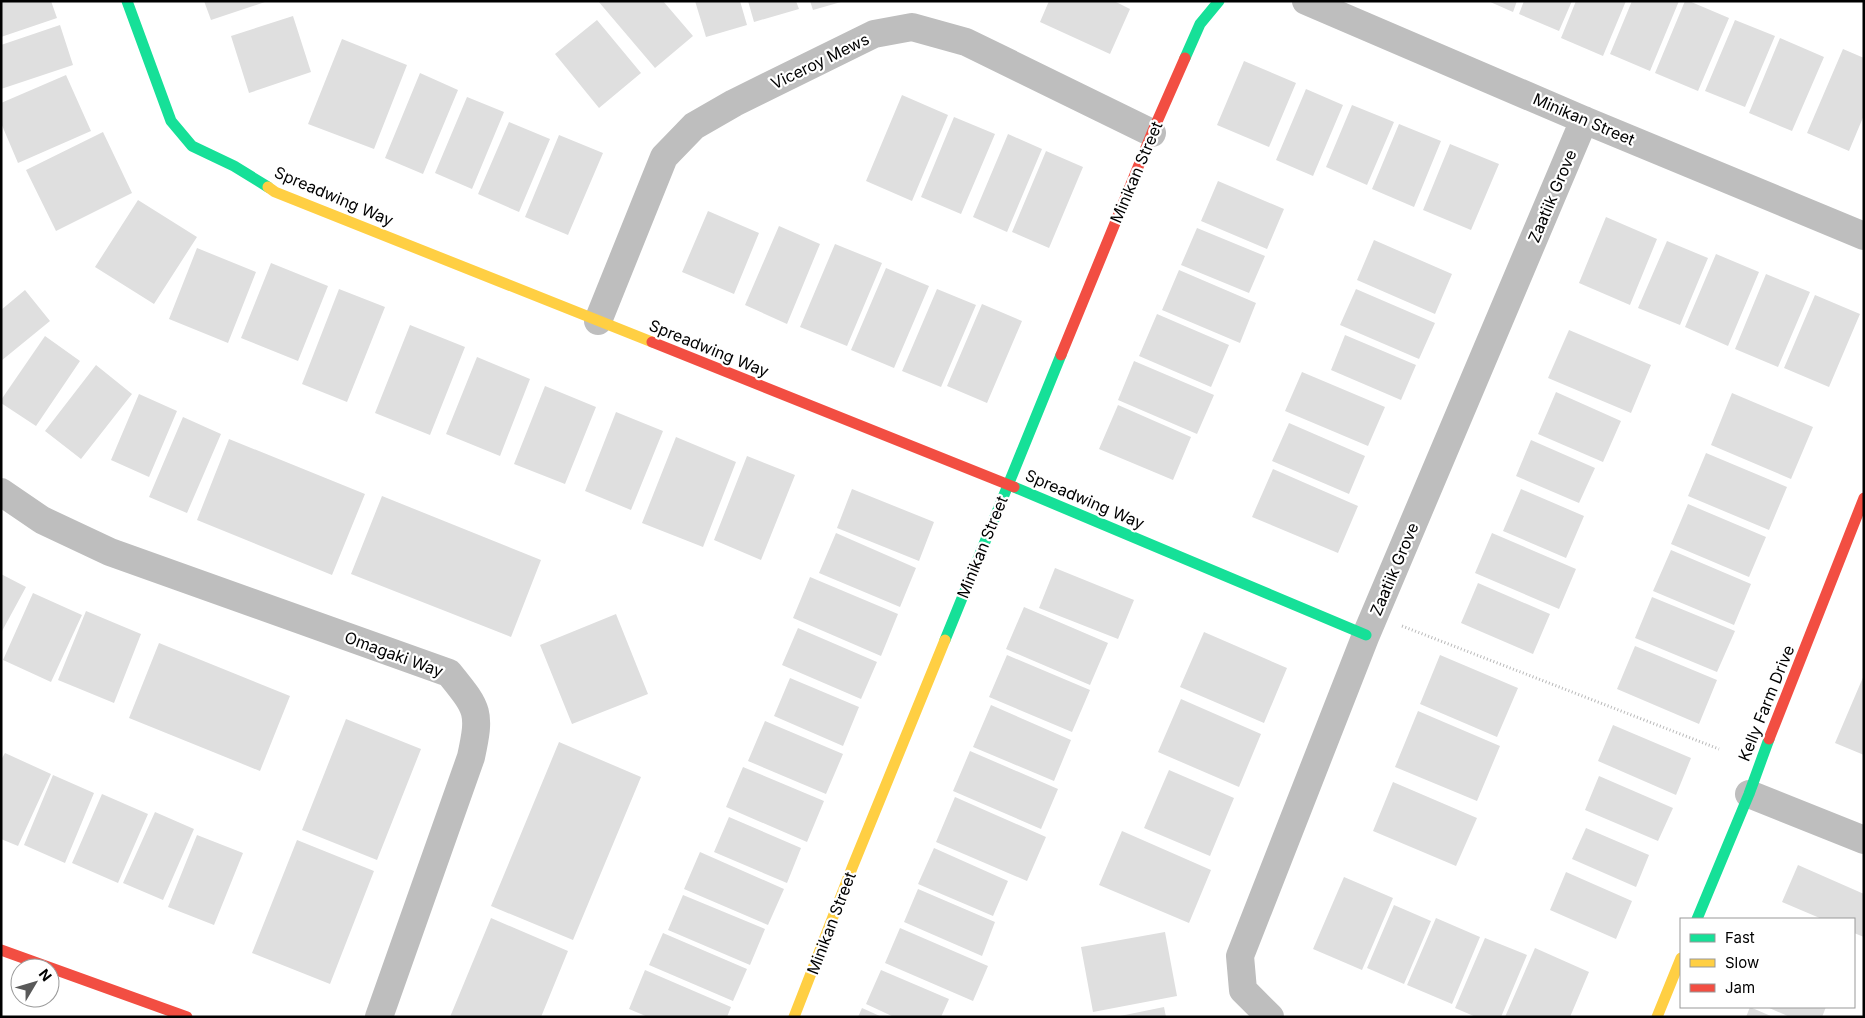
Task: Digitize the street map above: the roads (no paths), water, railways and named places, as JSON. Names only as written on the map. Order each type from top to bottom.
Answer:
[{"type":"street","name":"Spreadwing Way","points":[[127,1],[171,121],[192,146],[234,166],[275,192],[1007,484],[1370,625]]},
{"type":"street","name":"Minikan Street","points":[[794,1017],[1007,484],[1152,133],[1200,24],[1219,1]]},
{"type":"street","name":"Minikan Street","points":[[1306,1],[1584,120],[1864,236]]},
{"type":"street","name":"Viceroy Mews","points":[[598,321],[664,157],[694,126],[734,103],[874,34],[912,27],[966,42],[1152,133]]},
{"type":"street","name":"Zaatiik Grove","points":[[1270,1017],[1242,990],[1240,956],[1370,625],[1584,120]]},
{"type":"street","name":"Omagaki Way","points":[[1,492],[42,520],[110,552],[449,673],[469,698],[476,711],[476,734],[471,757],[379,1017]]},
{"type":"street","name":"Kelly Farm Drive","points":[[1697,918],[1864,498]]},
{"type":"street","points":[[1748,794],[1864,840]]},
{"type":"street","points":[[1,950],[187,1017]]},
{"type":"street","points":[[1657,1017],[1680,960]]}]
